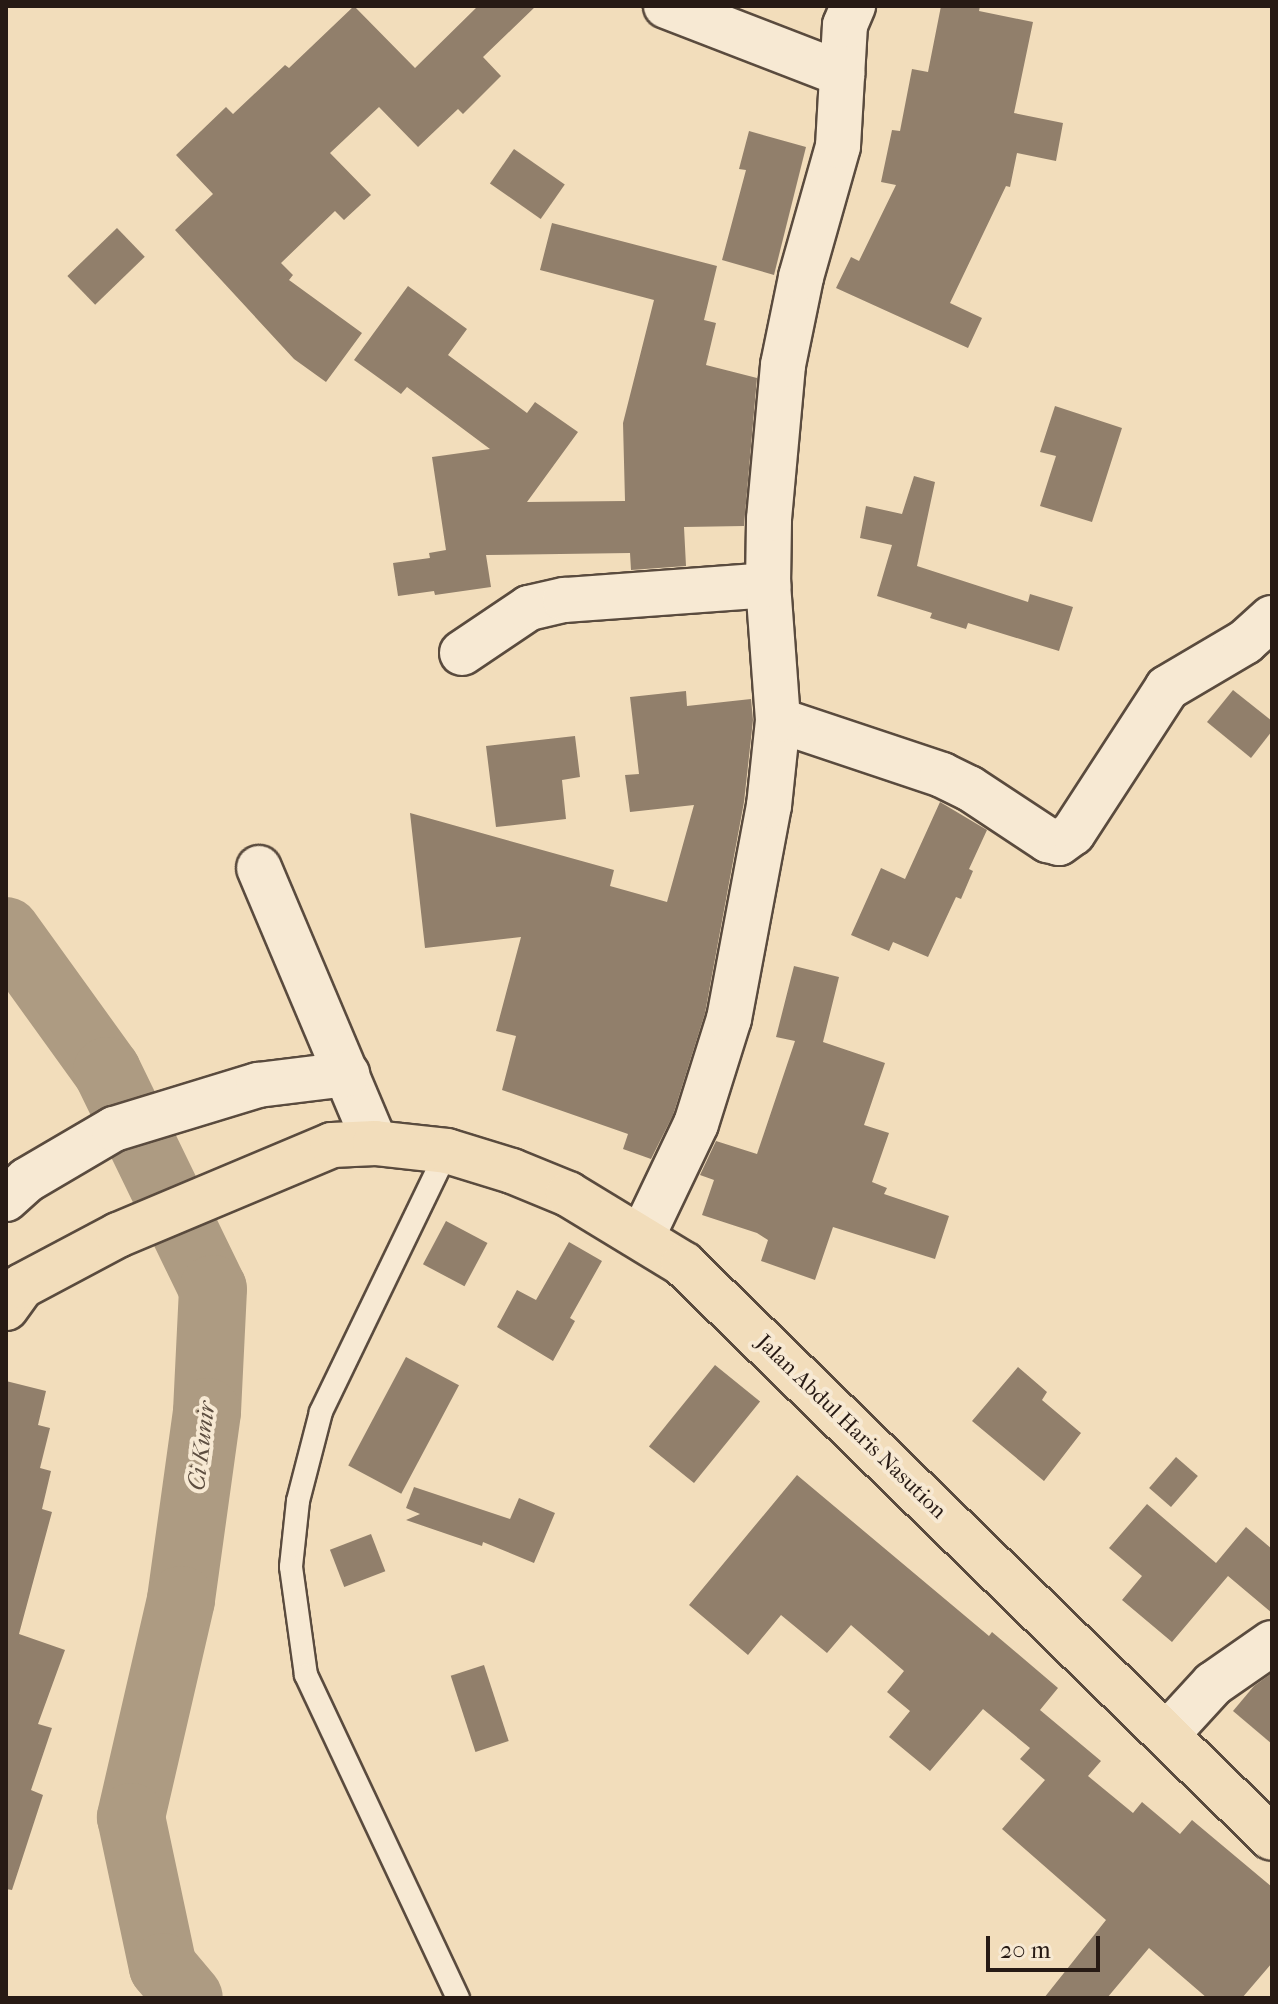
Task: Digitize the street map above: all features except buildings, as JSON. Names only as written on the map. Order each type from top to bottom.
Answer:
[{"type":"main road","name":"Jalan Abdul Haris Nasution","points":[[354,1144],[447,1151],[512,1171],[568,1194],[683,1264],[1168,1733],[1272,1838]]},
{"type":"main road","points":[[6,1308],[22,1286],[118,1235],[354,1144]]},
{"type":"street","points":[[666,6],[842,74]]},
{"type":"street","points":[[642,1237],[696,1124],[729,1019],[769,806],[778,720],[768,585],[769,519],[783,365],[801,277],[838,146],[845,25],[853,6]]},
{"type":"street","points":[[462,653],[529,608],[565,600],[768,585]]},
{"type":"street","points":[[778,720],[942,775],[969,788],[1048,840],[1059,843],[1073,833],[1167,688],[1245,642],[1272,618]]},
{"type":"street","points":[[259,868],[347,1074],[354,1144]]},
{"type":"street","points":[[6,1199],[27,1180],[114,1129],[258,1085],[347,1074]]},
{"type":"street","points":[[1168,1733],[1213,1684],[1272,1643]]},
{"type":"lane","points":[[447,1151],[321,1412],[298,1501],[291,1567],[306,1675],[458,1998]]},
{"type":"waterway","name":"Ci Kunir","points":[[6,931],[107,1071],[213,1289],[207,1412],[181,1600],[131,1817],[163,1967],[189,1998]]}]
